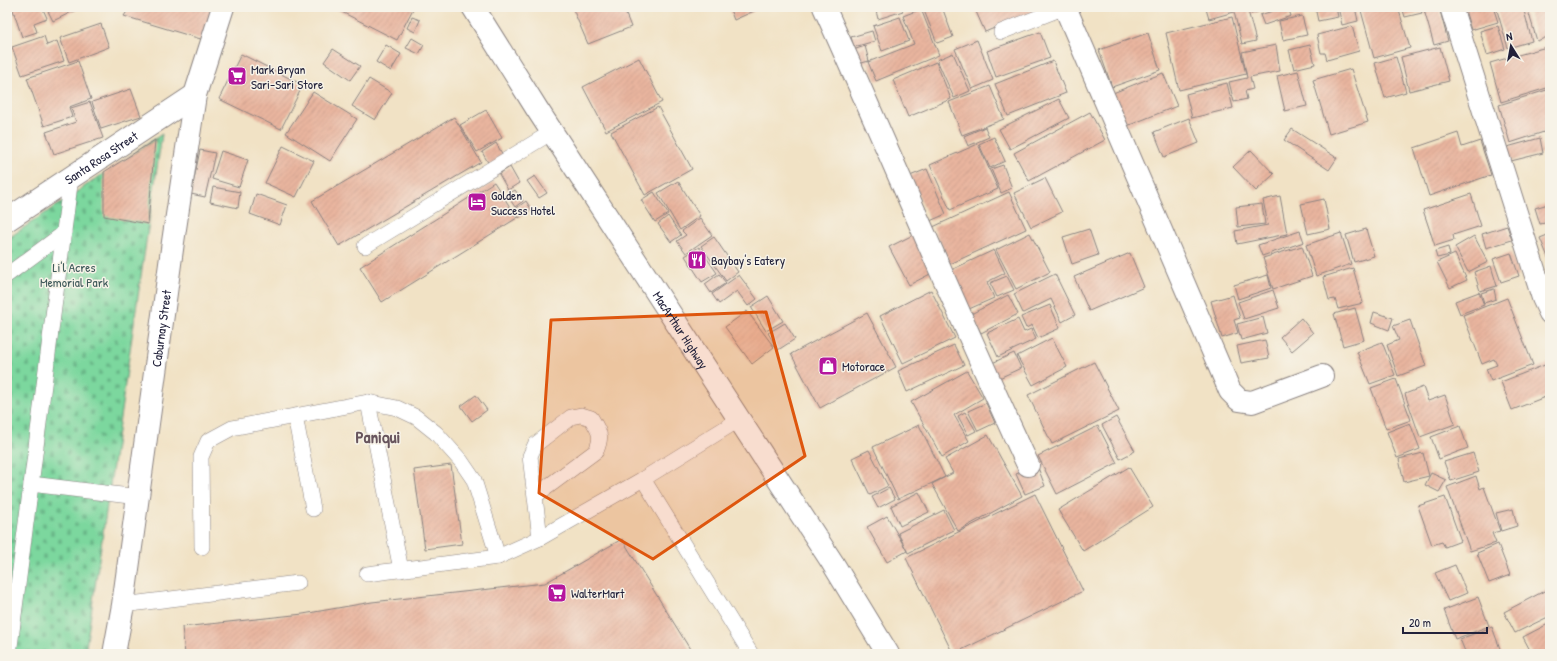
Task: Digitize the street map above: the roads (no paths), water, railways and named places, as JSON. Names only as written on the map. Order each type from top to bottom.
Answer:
[{"type":"main road","name":"Caburnay Street","points":[[114,654],[123,605],[173,242],[195,95],[223,7]]},
{"type":"main road","name":"MacArthur Highway","points":[[473,7],[552,132],[740,419],[836,569],[888,654]]},
{"type":"main road","points":[[824,7],[898,171],[957,311],[1028,465]]},
{"type":"main road","points":[[1065,7],[1230,391],[1239,400],[1252,402],[1322,376]]},
{"type":"main road","points":[[1451,7],[1543,298],[1550,313]]},
{"type":"main road","name":"Santa Rosa Street","points":[[7,220],[195,95]]},
{"type":"lane","points":[[1001,32],[1065,7]]},
{"type":"lane","points":[[365,246],[552,132]]},
{"type":"lane","points":[[9,654],[72,177]]},
{"type":"lane","points":[[7,275],[64,233]]},
{"type":"lane","points":[[368,402],[400,570]]},
{"type":"lane","points":[[202,547],[201,457],[208,441],[232,428],[368,402],[397,408],[416,417],[436,433],[461,461],[474,480],[498,557]]},
{"type":"lane","points":[[535,496],[596,451],[600,442],[599,432],[591,418],[582,415],[571,417],[535,445],[530,456],[540,538]]},
{"type":"lane","points":[[295,416],[313,509]]},
{"type":"lane","points":[[367,574],[498,557],[540,538],[643,479],[740,419]]},
{"type":"lane","points":[[643,479],[751,654]]},
{"type":"lane","points":[[31,484],[138,497]]},
{"type":"lane","points":[[123,605],[298,583]]},
{"type":"place","name":"Mark Bryan Sari-Sari Store","points":[[237,76]]},
{"type":"place","name":"Golden Success Hotel","points":[[477,202]]},
{"type":"place","name":"Baybay's Eatery","points":[[697,260]]},
{"type":"place","name":"Motorace","points":[[828,366]]},
{"type":"place","name":"WalterMart","points":[[557,593]]},
{"type":"district","name":"Paniqui","points":[[378,437]]},
{"type":"park label","name":"Li'l Acres Memorial Park","points":[[74,274]]}]
